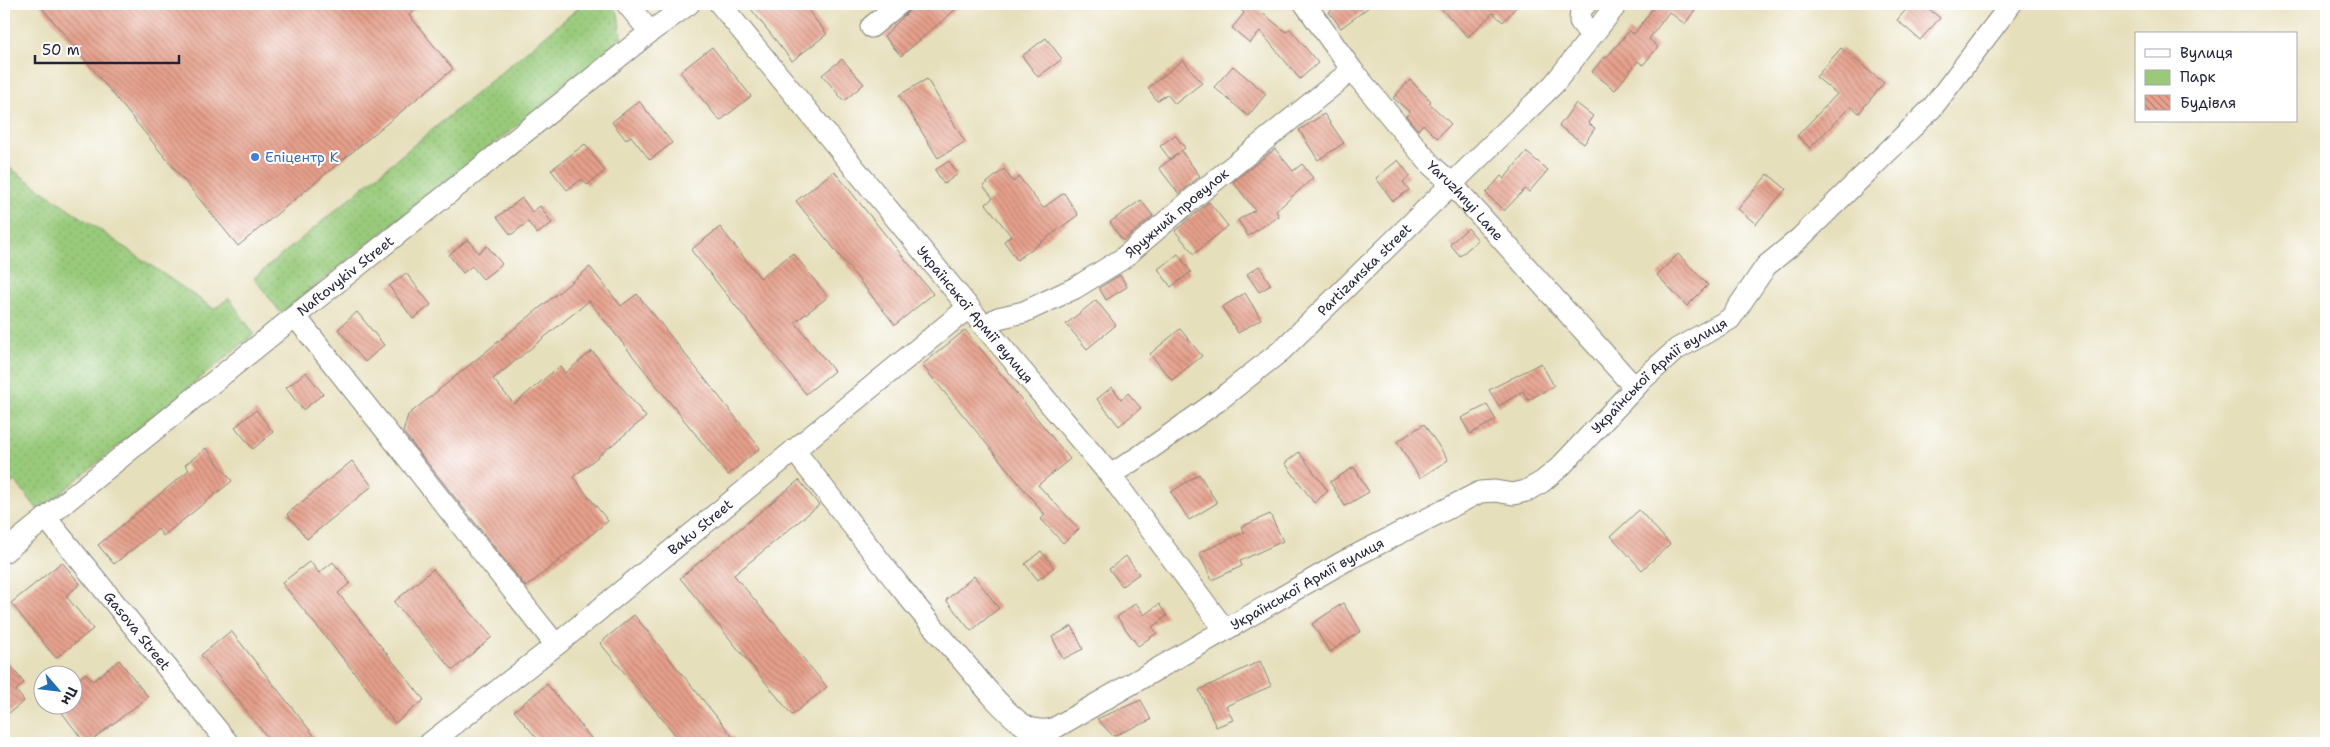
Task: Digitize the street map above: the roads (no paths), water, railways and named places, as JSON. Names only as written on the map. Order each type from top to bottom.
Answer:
[{"type":"street","points":[[627,4],[650,32]]},
{"type":"street","name":"Naftovykiv Street","points":[[4,552],[650,32],[689,4]]},
{"type":"street","name":"Української Армії вулиця","points":[[720,4],[984,326],[1110,475],[1225,630]]},
{"type":"street","points":[[871,27],[899,4]]},
{"type":"street","name":"Yaruzhnyi Lane","points":[[1305,4],[1352,70],[1431,165],[1452,183],[1635,388]]},
{"type":"street","points":[[1586,4],[1581,9],[1580,21],[1591,36]]},
{"type":"street","name":"Partizanska street","points":[[1110,475],[1219,400],[1282,350],[1554,84],[1617,4]]},
{"type":"street","name":"Української Армії вулиця","points":[[794,450],[937,632],[1001,704],[1019,722],[1032,729],[1043,732],[1054,729],[1343,562],[1480,492],[1495,491],[1513,494],[1526,491],[1542,482],[1560,467],[1635,388],[1678,349],[1730,319],[1766,266],[1800,238],[1932,108],[2011,4]]},
{"type":"street","name":"Яружний провулок","points":[[984,326],[998,318],[1024,312],[1075,288],[1122,259],[1197,195],[1352,70]]},
{"type":"street","name":"Baku Street","points":[[430,743],[556,645],[969,307]]},
{"type":"street","points":[[295,316],[556,645]]},
{"type":"street","name":"Gasova Street","points":[[46,518],[228,743]]},
{"type":"place","name":"Епіцентр К","points":[[255,157]]}]
